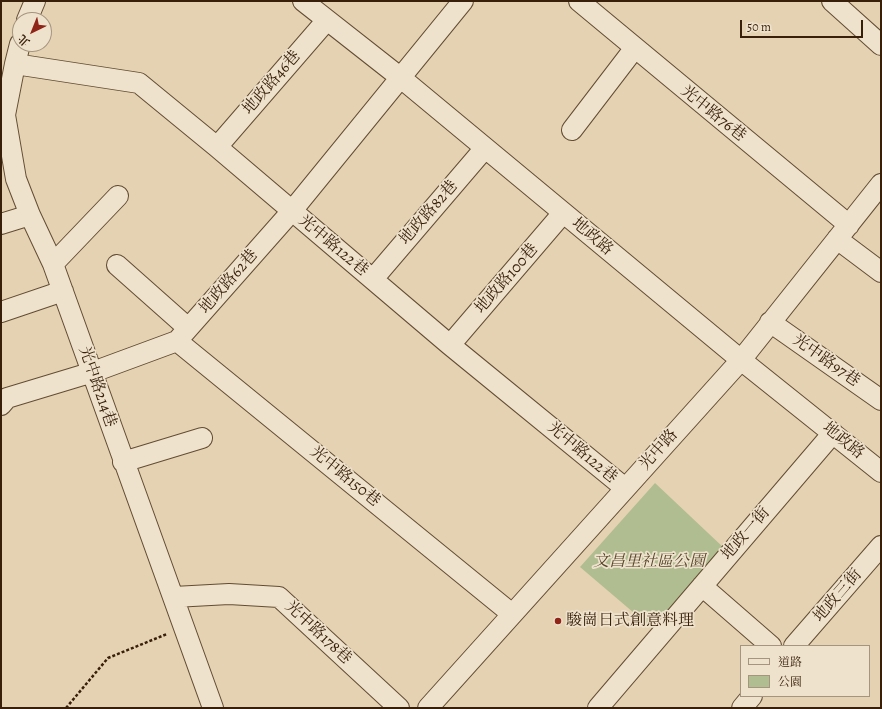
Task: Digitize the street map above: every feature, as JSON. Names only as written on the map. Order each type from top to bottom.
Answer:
[{"type":"street","points":[[30,12],[35,1]]},
{"type":"street","name":"地政路","points":[[303,1],[401,78],[741,360],[881,472]]},
{"type":"street","name":"地政路62巷","points":[[1,405],[7,398],[93,372],[183,334],[291,212],[463,1]]},
{"type":"street","name":"光中路76巷","points":[[579,1],[843,232],[881,272]]},
{"type":"street","points":[[832,1],[881,45]]},
{"type":"street","name":"地政路46巷","points":[[217,147],[327,20]]},
{"type":"street","points":[[572,130],[634,49]]},
{"type":"street","name":"光中路214巷","points":[[18,52],[5,114],[16,179],[30,215],[53,264],[213,708]]},
{"type":"street","name":"光中路122巷","points":[[15,64],[139,83],[217,147],[291,212],[373,279],[450,345],[625,488]]},
{"type":"street","name":"地政路82巷","points":[[373,279],[485,148]]},
{"type":"street","name":"光中路","points":[[428,708],[741,360],[881,184]]},
{"type":"street","points":[[53,264],[118,196]]},
{"type":"street","name":"地政路100巷","points":[[450,345],[563,213]]},
{"type":"street","points":[[1,224],[30,215]]},
{"type":"street","name":"光中路150巷","points":[[117,265],[183,334],[512,614]]},
{"type":"street","points":[[1,312],[63,291]]},
{"type":"street","name":"光中路97巷","points":[[770,322],[881,400]]},
{"type":"street","name":"地政一街","points":[[598,708],[833,433]]},
{"type":"street","points":[[124,462],[202,438]]},
{"type":"street","name":"地政三街","points":[[795,645],[881,546]]},
{"type":"street","points":[[702,586],[770,645]]},
{"type":"street","name":"光中路178巷","points":[[174,597],[229,594],[279,597],[399,708]]},
{"type":"street","points":[[742,708],[751,697]]},
{"type":"path","points":[[66,708],[108,658],[184,626]]},
{"type":"green space","name":"文昌里社區公園","points":[[655,483],[724,548],[654,630],[580,567]]},
{"type":"place","name":"駿崗日式創意料理","points":[[558,621]]}]
